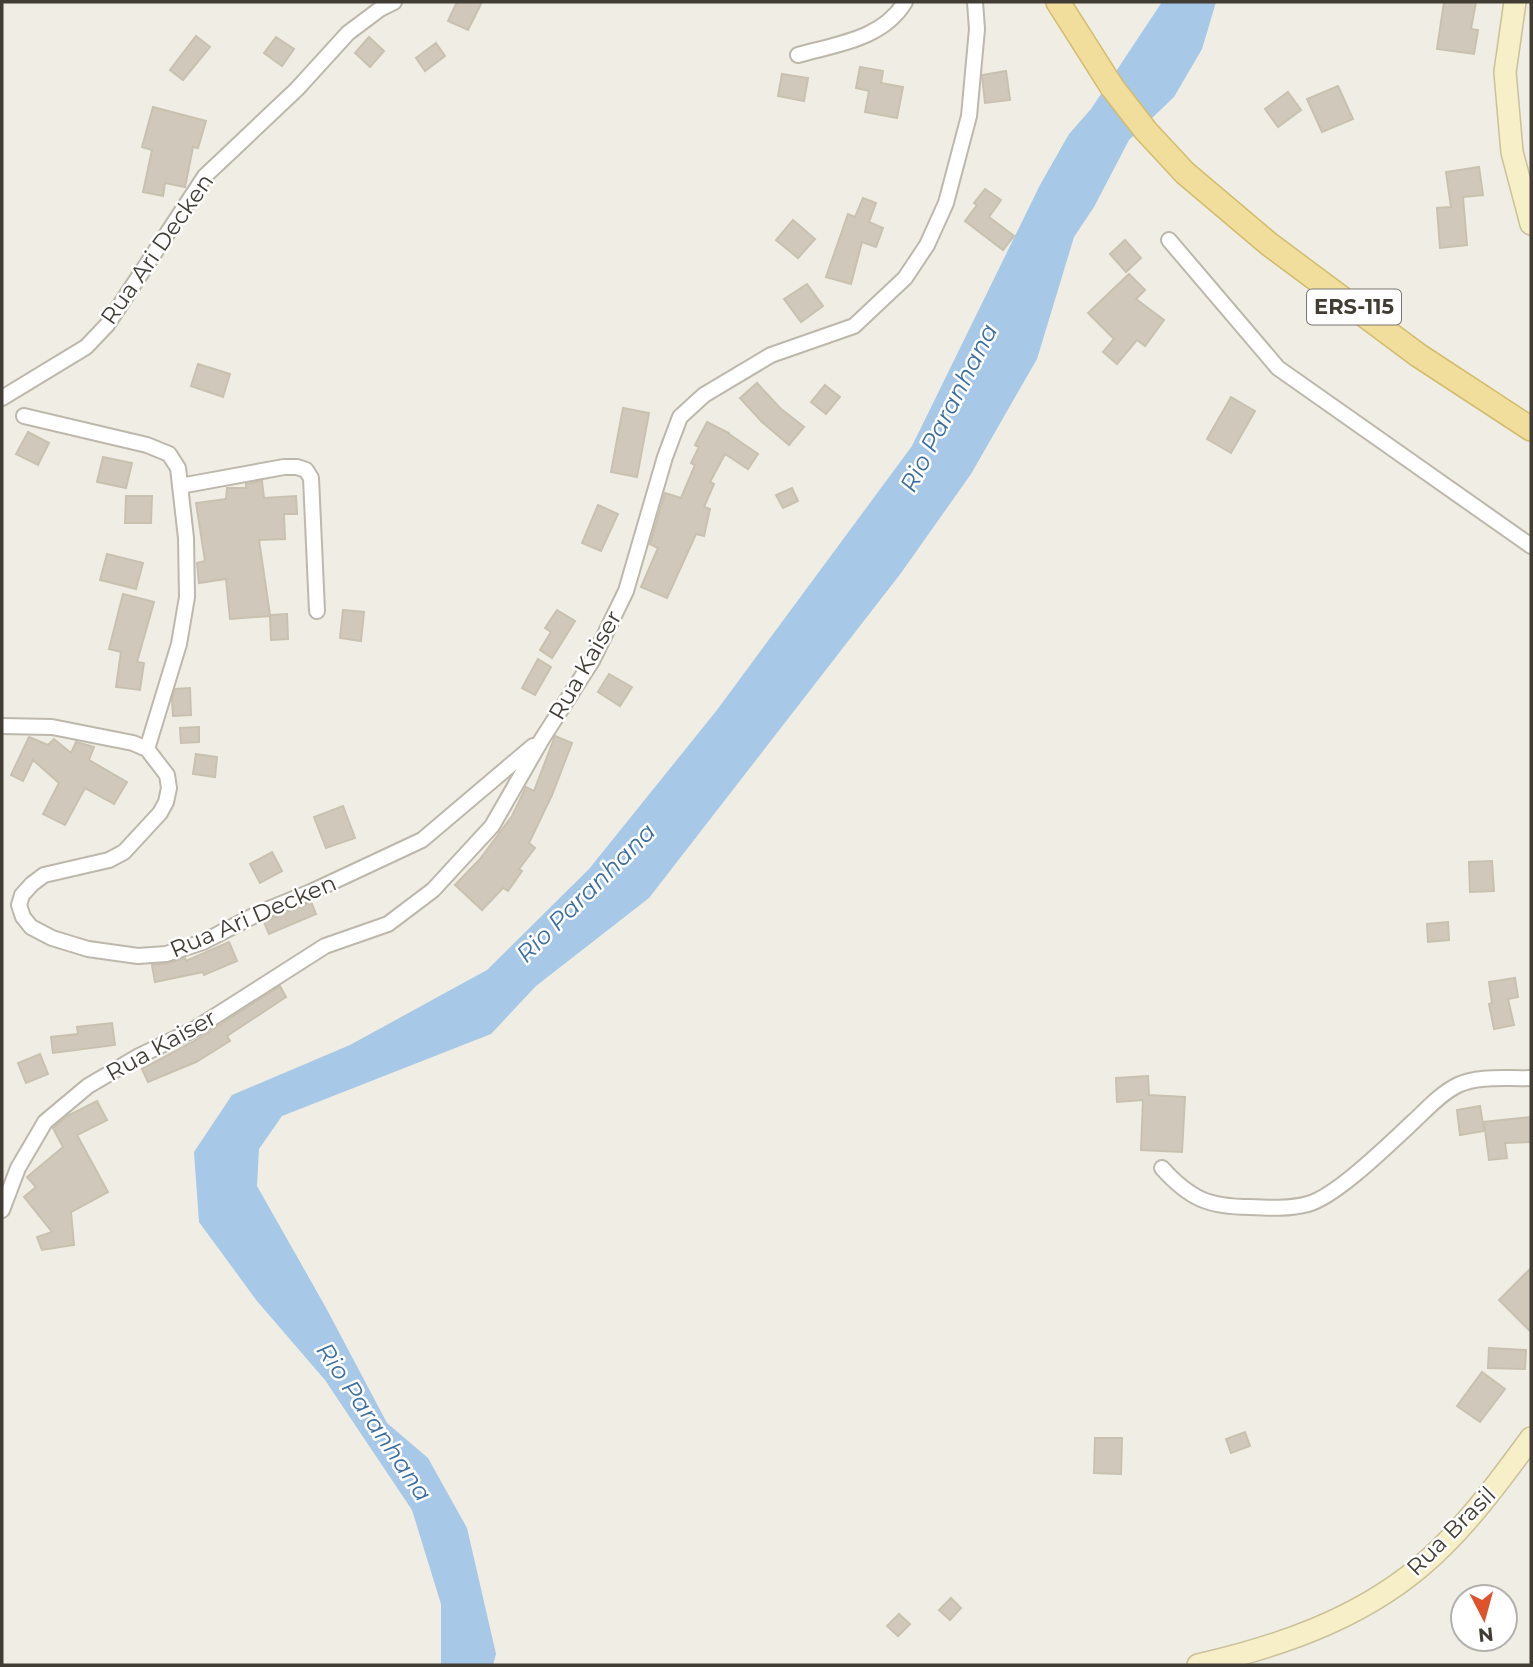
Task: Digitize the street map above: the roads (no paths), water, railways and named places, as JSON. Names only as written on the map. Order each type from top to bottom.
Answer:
[{"type":"main road","name":"ERS-115","points":[[1058,2],[1112,87],[1146,131],[1185,173],[1269,244],[1376,324],[1531,429]]},
{"type":"street","name":"Rua Ari Decken","points":[[2,398],[86,347],[107,325],[205,176],[297,89],[348,33],[394,2]]},
{"type":"street","points":[[798,55],[869,35],[887,23],[905,2]]},
{"type":"street","name":"Rua Kaiser","points":[[2,1210],[18,1168],[45,1122],[88,1086],[139,1056],[195,1029],[325,946],[388,924],[433,890],[492,826],[542,738],[592,661],[626,590],[665,457],[680,417],[704,394],[771,355],[854,326],[905,278],[927,245],[946,203],[969,116],[977,29],[975,2]]},
{"type":"street","points":[[1515,2],[1505,72],[1513,152],[1530,218]]},
{"type":"street","points":[[1169,240],[1278,368],[1531,546]]},
{"type":"street","points":[[2,726],[52,727],[133,743],[147,749],[179,644],[187,597],[186,538],[178,468],[169,454],[147,445],[24,416]]},
{"type":"street","points":[[180,486],[284,467],[306,470],[311,478],[317,611]]},
{"type":"street","name":"Rua Ari Decken","points":[[147,749],[167,775],[169,788],[160,813],[124,852],[108,860],[44,875],[32,884],[22,895],[19,905],[23,917],[31,927],[52,938],[88,949],[138,956],[166,954],[203,942],[259,913],[422,840],[542,738]]},
{"type":"street","points":[[1162,1168],[1199,1200],[1216,1206],[1265,1208],[1310,1204],[1370,1161],[1456,1086],[1472,1080],[1531,1078]]},
{"type":"street","name":"Rua Brasil","points":[[1198,1665],[1283,1642],[1342,1618],[1378,1598],[1421,1567],[1495,1488],[1531,1438]]},
{"type":"water","name":"Rio Paranhana","points":[[1162,2],[1216,2],[1202,49],[1174,97],[1129,140],[1094,207],[1074,237],[1037,359],[971,474],[901,573],[649,898],[536,986],[491,1034],[282,1116],[259,1149],[257,1186],[387,1423],[428,1458],[467,1528],[496,1654],[493,1665],[441,1665],[441,1604],[412,1510],[325,1380],[257,1301],[199,1222],[194,1152],[232,1095],[350,1045],[487,970],[589,869],[717,710],[912,446],[1040,185],[1069,134],[1091,109]]}]
